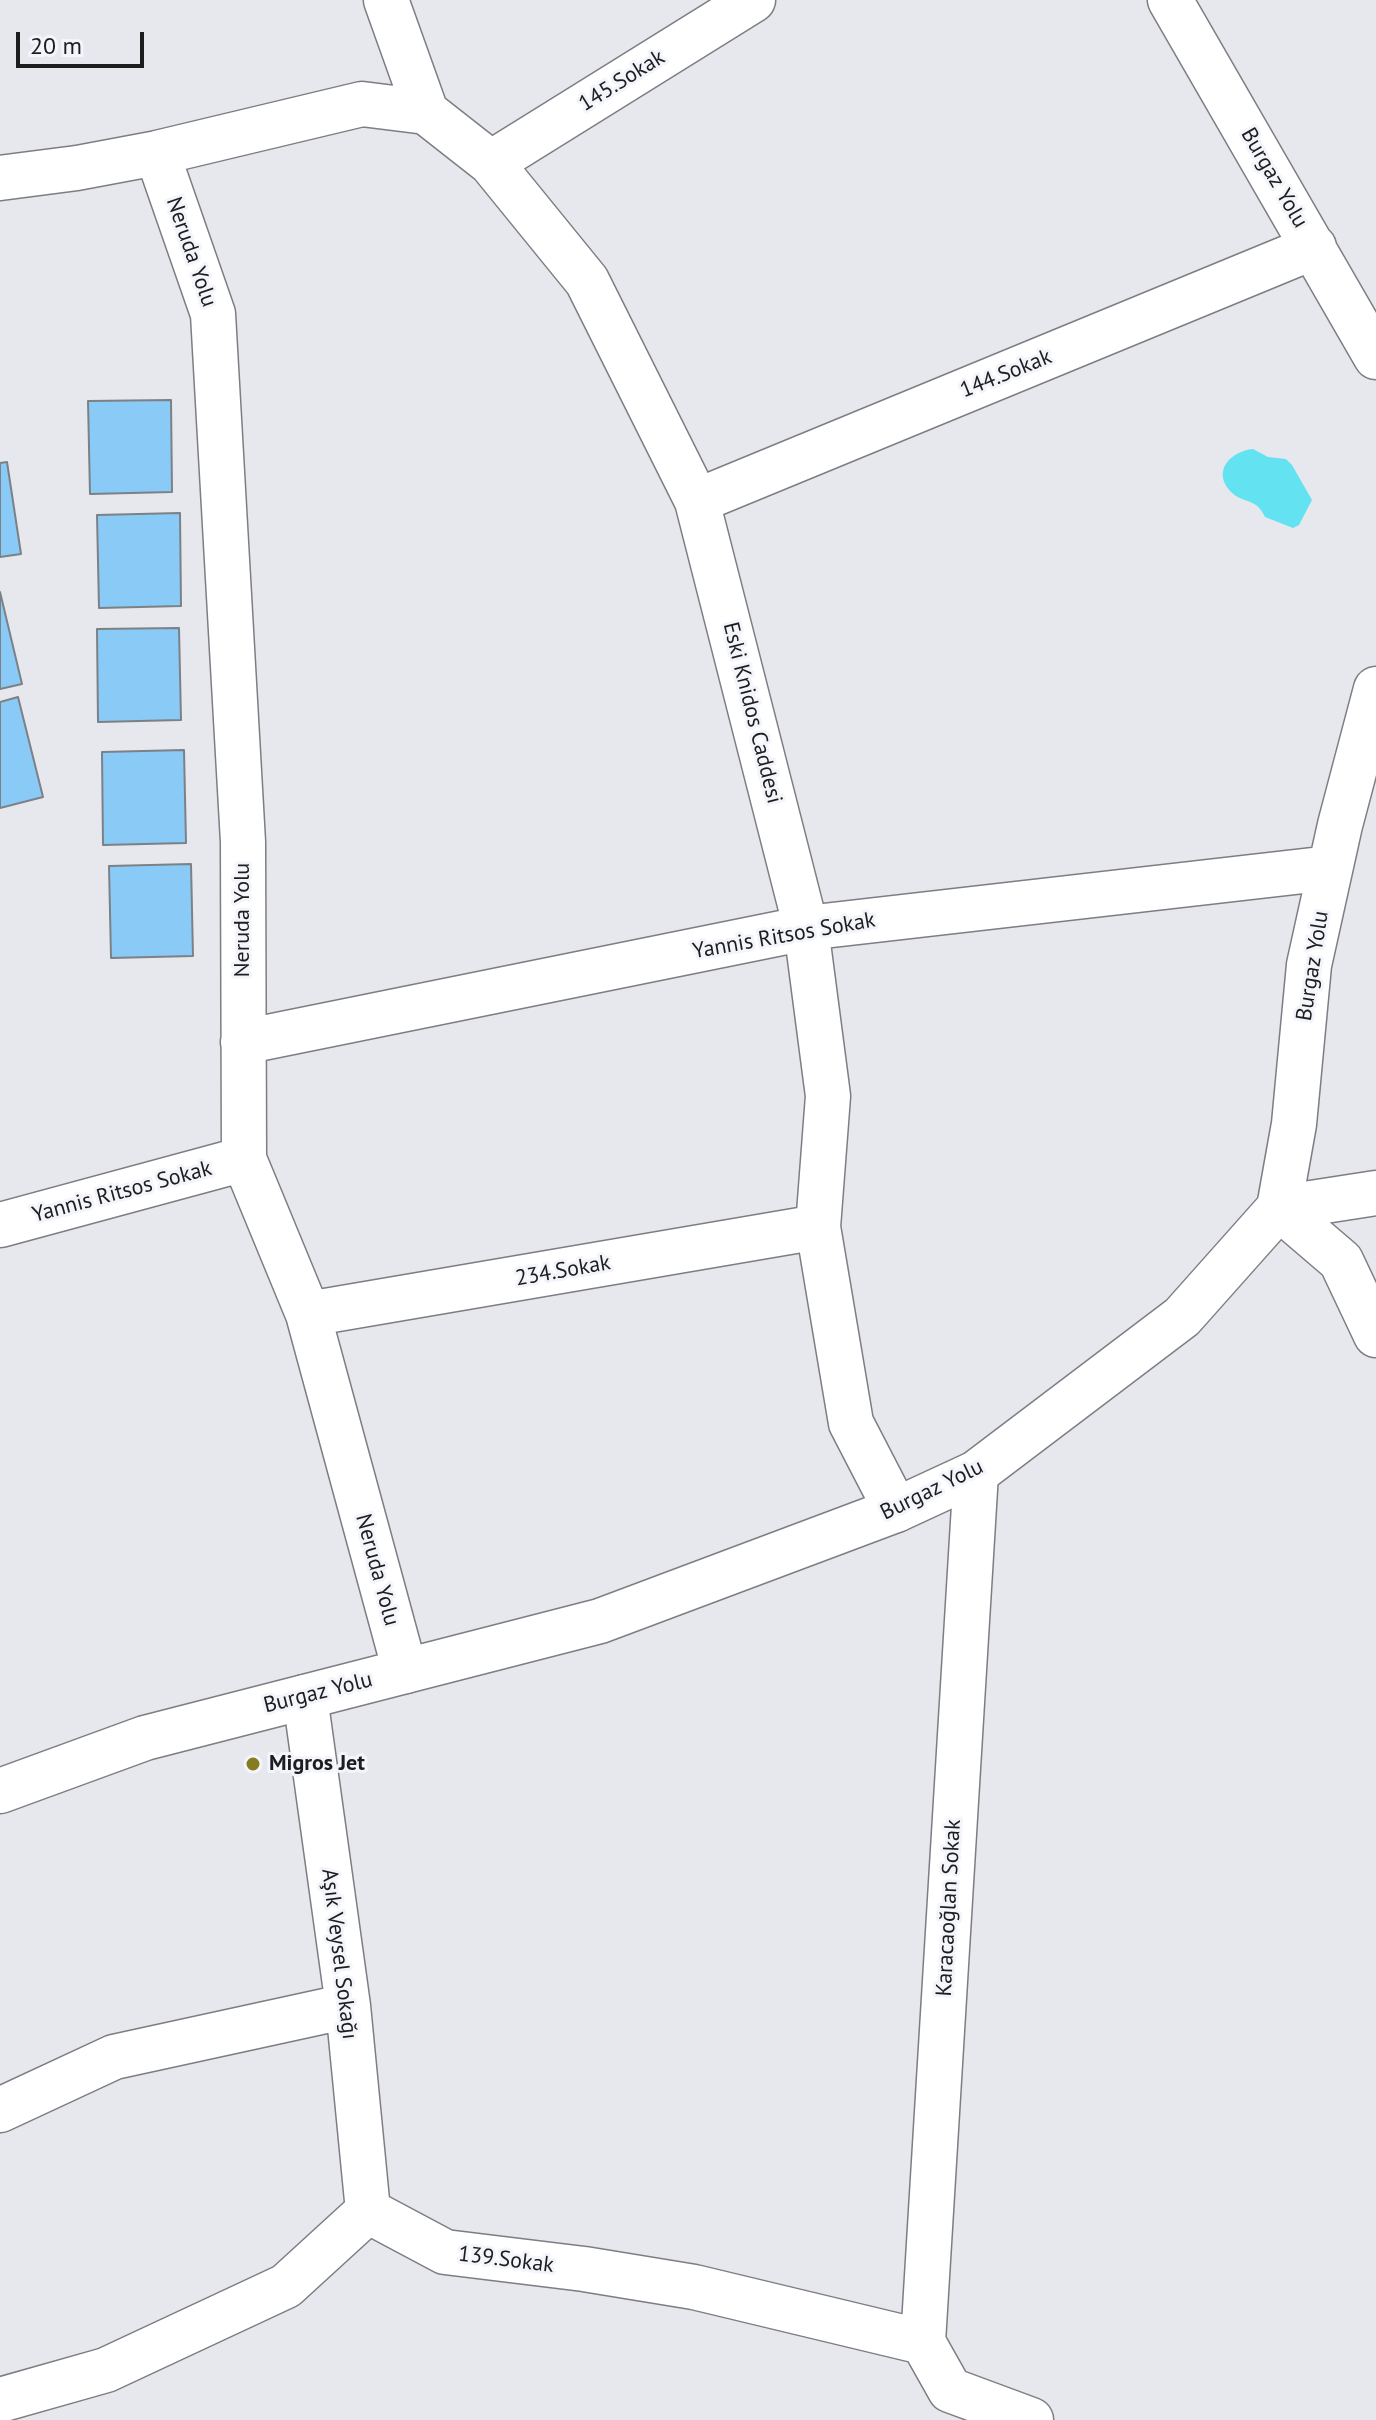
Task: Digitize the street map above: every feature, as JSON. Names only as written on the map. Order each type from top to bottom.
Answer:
[{"type":"street","points":[[0,178],[157,153],[362,104],[426,112],[386,0]]},
{"type":"street","name":"145.Sokak","points":[[491,163],[753,0]]},
{"type":"street","name":"Burgaz Yolu","points":[[1170,0],[1376,357]]},
{"type":"street","name":"Eski Knidos Caddesi","points":[[426,112],[491,163],[587,281],[697,501],[806,928],[828,1096],[818,1227],[851,1423],[896,1510]]},
{"type":"street","name":"Neruda Yolu","points":[[157,153],[213,314],[243,842],[244,1159],[308,1314],[405,1671]]},
{"type":"street","name":"144.Sokak","points":[[697,501],[1314,247]]},
{"type":"street","name":"Burgaz Yolu","points":[[0,1791],[145,1738],[600,1621],[896,1510],[976,1473],[1182,1317],[1279,1208],[1294,1124],[1309,965],[1330,868],[1376,689]]},
{"type":"street","name":"Yannis Ritsos Sokak","points":[[243,1042],[806,928],[1330,868]]},
{"type":"street","name":"Yannis Ritsos Sokak","points":[[0,1225],[244,1159]]},
{"type":"street","points":[[1279,1208],[1376,1193]]},
{"type":"street","points":[[1279,1208],[1341,1261],[1376,1335]]},
{"type":"street","name":"234.Sokak","points":[[308,1314],[818,1227]]},
{"type":"street","name":"Karacaoğlan Sokak","points":[[923,2342],[976,1473]]},
{"type":"street","name":"Aşık Veysel Sokağı","points":[[305,1697],[348,2006],[368,2211]]},
{"type":"street","points":[[0,2110],[114,2057],[348,2006]]},
{"type":"street","points":[[0,2400],[106,2370],[286,2286],[368,2211]]},
{"type":"street","name":"139.Sokak","points":[[368,2211],[445,2252],[584,2269],[694,2287],[923,2342]]},
{"type":"street","points":[[923,2342],[950,2390],[1031,2420]]},
{"type":"water","points":[[1253,449],[1268,457],[1286,459],[1292,465],[1312,500],[1299,525],[1293,528],[1265,517],[1258,506],[1236,496],[1225,484],[1223,470],[1226,463],[1237,454]]},
{"type":"building","points":[[171,400],[172,492],[90,494],[88,401]]},
{"type":"building","points":[[7,462],[21,554],[0,557],[0,463]]},
{"type":"building","points":[[180,513],[181,606],[99,608],[97,515]]},
{"type":"building","points":[[0,592],[22,684],[0,689]]},
{"type":"building","points":[[179,628],[181,720],[98,722],[97,629]]},
{"type":"building","points":[[18,697],[43,797],[0,808],[0,702]]},
{"type":"building","points":[[184,750],[186,843],[103,845],[102,752]]},
{"type":"building","points":[[191,864],[193,956],[111,958],[109,866]]},
{"type":"place","name":"Migros Jet","points":[[253,1764]]}]
